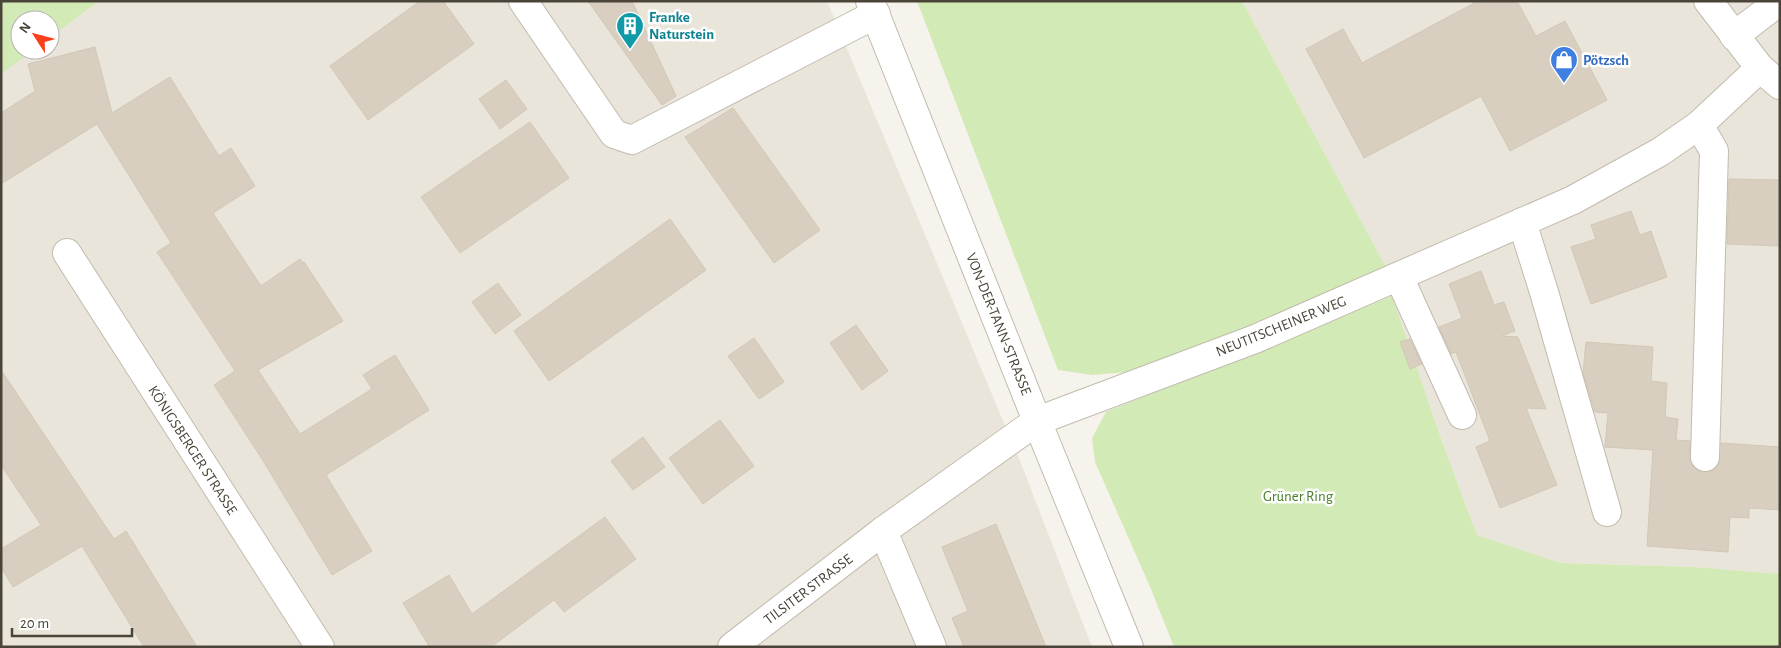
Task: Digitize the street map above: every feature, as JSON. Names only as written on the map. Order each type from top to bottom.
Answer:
[{"type":"street","points":[[523,1],[614,134],[632,140],[873,8]]},
{"type":"street","points":[[1708,1],[1734,36],[1770,76]]},
{"type":"street","points":[[1734,36],[1780,1]]},
{"type":"street","name":"VON-DER-TANN-STRASSE","points":[[873,8],[1129,647]]},
{"type":"street","name":"NEUTITSCHEINER WEG","points":[[1037,421],[1255,339],[1573,200],[1660,152],[1770,76]]},
{"type":"street","points":[[1699,125],[1714,151],[1704,457]]},
{"type":"street","points":[[1522,222],[1607,512]]},
{"type":"street","name":"KÖNIGSBERGER STRASSE","points":[[67,253],[320,647]]},
{"type":"street","points":[[1399,277],[1462,415]]},
{"type":"street","name":"TILSITER STRASSE","points":[[732,647],[883,531],[1037,421]]},
{"type":"street","points":[[883,531],[932,647]]},
{"type":"shaded area","points":[[99,1],[827,1],[1022,466],[1092,647],[1,647],[1,74],[20,60],[60,60],[60,30]]},
{"type":"shaded area","points":[[1242,1],[1780,1],[1780,574],[1694,567],[1560,563],[1477,535],[1443,444],[1392,296],[1386,267]]},
{"type":"green space","points":[[1,1],[99,1],[60,30],[60,10],[10,10],[10,60],[20,60],[1,74]]},
{"type":"green space","points":[[917,1],[1242,1],[1386,267],[1151,370],[1092,375],[1058,370]]},
{"type":"green space","name":"Grüner Ring","points":[[1392,296],[1443,444],[1477,535],[1560,563],[1694,567],[1780,574],[1780,647],[1174,647],[1151,589],[1095,462],[1092,438],[1106,412]]},
{"type":"building","points":[[420,1],[443,1],[474,44],[368,120],[330,66]]},
{"type":"building","name":"Franke Naturstein","points":[[588,1],[632,1],[676,96],[662,105]]},
{"type":"building","points":[[1478,1],[1517,1],[1536,36],[1565,21],[1607,100],[1510,151],[1481,96],[1364,158],[1306,49],[1343,29],[1362,63]]},
{"type":"building","points":[[95,47],[112,113],[170,77],[219,156],[231,148],[255,186],[213,213],[261,286],[300,259],[304,262],[343,321],[258,370],[300,434],[372,389],[363,375],[395,355],[429,410],[326,475],[372,551],[332,575],[262,459],[214,385],[235,371],[157,252],[171,243],[97,124],[1,184],[1,113],[35,91],[28,64],[44,60],[60,60],[60,56]]},
{"type":"building","points":[[506,80],[527,109],[500,129],[479,99]]},
{"type":"building","points":[[733,108],[820,230],[774,263],[685,137]]},
{"type":"building","points":[[530,122],[569,178],[460,253],[421,197]]},
{"type":"building","points":[[1729,179],[1780,180],[1780,246],[1727,244]]},
{"type":"building","points":[[1631,211],[1640,235],[1651,231],[1667,277],[1591,304],[1571,247],[1596,239],[1591,225]]},
{"type":"building","points":[[670,219],[706,270],[549,381],[514,331]]},
{"type":"building","points":[[1481,271],[1494,305],[1504,302],[1515,331],[1501,336],[1518,337],[1546,409],[1526,408],[1557,485],[1500,508],[1476,447],[1490,441],[1456,352],[1451,354],[1439,327],[1462,318],[1449,284]]},
{"type":"building","points":[[498,283],[521,315],[495,334],[472,302]]},
{"type":"building","points":[[856,325],[888,371],[862,390],[830,343]]},
{"type":"building","points":[[754,338],[784,382],[759,399],[728,356]]},
{"type":"building","points":[[1410,339],[1422,364],[1410,369],[1400,342]]},
{"type":"building","points":[[1586,342],[1653,347],[1651,381],[1667,383],[1665,417],[1678,419],[1676,440],[1690,441],[1689,457],[1691,464],[1697,470],[1704,473],[1712,471],[1718,466],[1721,457],[1721,443],[1780,447],[1780,510],[1749,508],[1749,518],[1730,517],[1728,552],[1647,546],[1653,450],[1605,447],[1608,413],[1595,412],[1583,373]]},
{"type":"building","points":[[1,370],[114,539],[126,531],[197,647],[144,647],[82,546],[13,587],[1,567],[1,549],[41,525],[1,465]]},
{"type":"building","points":[[720,420],[754,466],[703,504],[669,458]]},
{"type":"building","points":[[643,437],[665,467],[633,490],[611,461]]},
{"type":"building","points":[[605,517],[636,559],[564,612],[554,600],[491,647],[428,647],[403,603],[449,575],[472,614]]},
{"type":"building","points":[[996,524],[1046,647],[964,647],[952,618],[968,611],[942,547]]},
{"type":"place","name":"Franke Naturstein","points":[[630,50]]},
{"type":"place","name":"Pötzsch","points":[[1564,84]]}]
